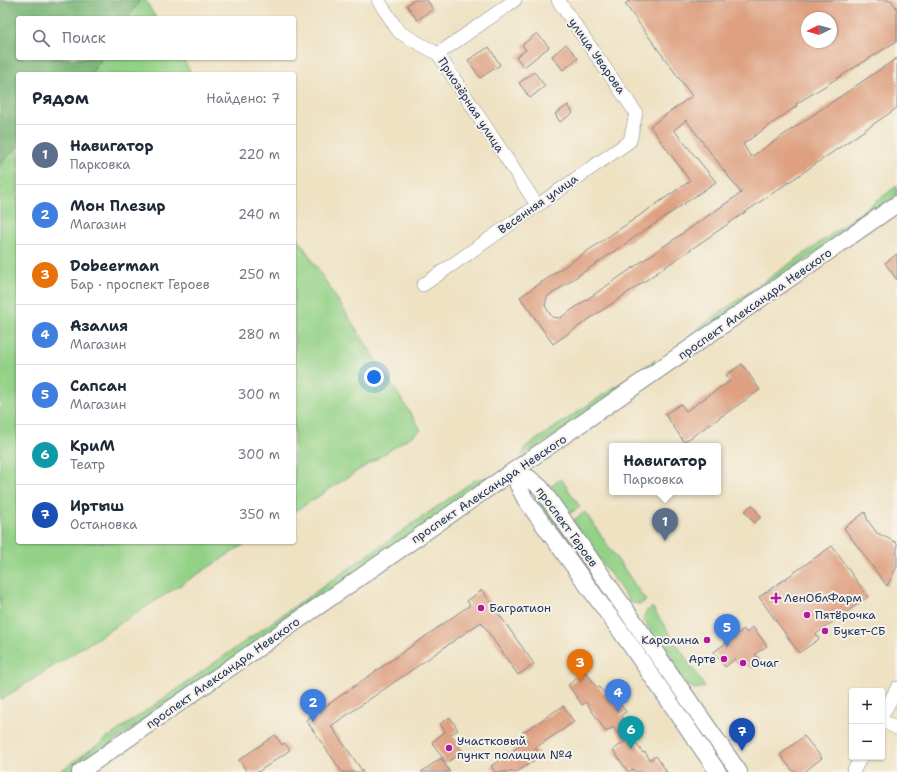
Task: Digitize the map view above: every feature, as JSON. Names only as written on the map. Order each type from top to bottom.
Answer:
[{"type":"main road","name":"проспект Александра Невского","points":[[80,772],[897,204]]},
{"type":"main road","name":"проспект Героев","points":[[514,471],[518,485],[525,499],[629,643],[718,772]]},
{"type":"main road","name":"проспект Героев","points":[[514,471],[529,478],[541,488],[739,772]]},
{"type":"street","name":"Приозёрная улица","points":[[378,0],[399,32],[438,54],[537,204]]},
{"type":"street","points":[[438,54],[515,0]]},
{"type":"street","name":"улица Уварова","points":[[558,0],[636,112]]},
{"type":"street","name":"Весенняя улица","points":[[423,285],[537,204],[630,141],[636,112]]},
{"type":"street","points":[[885,710],[897,688]]},
{"type":"street","points":[[885,722],[897,728]]},
{"type":"street","points":[[853,772],[859,760]]},
{"type":"green space","points":[[0,0],[140,0],[129,16],[16,16],[16,60],[101,60],[92,72],[16,72],[16,148],[0,164]]},
{"type":"green space","points":[[140,0],[145,0],[155,16],[129,16]]},
{"type":"green space","points":[[101,60],[183,60],[191,72],[92,72]]},
{"type":"green space","points":[[16,148],[16,544],[245,544],[0,700],[0,164]]},
{"type":"green space","points":[[897,186],[897,195],[699,336],[698,328],[828,237]]},
{"type":"green space","points":[[296,235],[421,430],[296,511]]},
{"type":"green space","points":[[655,360],[651,371],[523,456],[524,448]]},
{"type":"green space","points":[[489,477],[491,480],[70,772],[59,772],[475,480]]},
{"type":"green space","points":[[559,480],[562,480],[580,507],[570,513],[566,512],[549,488]]},
{"type":"green space","points":[[538,496],[664,676],[660,679],[534,500]]},
{"type":"green space","points":[[585,512],[646,601],[640,604],[631,603],[574,523],[574,520]]},
{"type":"green space","points":[[652,607],[705,687],[695,689],[685,684],[643,619],[646,612]]},
{"type":"building","points":[[414,0],[427,0],[433,9],[417,20],[407,5]]},
{"type":"building","points":[[631,0],[891,0],[897,9],[897,41],[796,104],[797,106],[743,144],[751,157],[897,58],[897,108],[553,344],[520,297],[690,181],[650,126],[692,96],[625,4]],"holes":[[[686,120],[741,193],[560,318],[552,317],[545,306],[547,297],[716,182],[674,130]]]},
{"type":"building","points":[[537,33],[549,47],[524,67],[516,57],[526,50],[522,45]]},
{"type":"building","points":[[566,44],[578,58],[563,70],[552,56]]},
{"type":"building","points":[[489,47],[500,65],[480,78],[468,60]]},
{"type":"building","points":[[534,72],[545,86],[530,98],[519,83]]},
{"type":"building","points":[[568,105],[573,113],[560,122],[555,114]]},
{"type":"building","points":[[897,254],[897,280],[885,263]]},
{"type":"building","points":[[742,364],[760,390],[684,442],[665,414],[681,404],[686,411],[730,381],[726,375]]},
{"type":"building","points":[[752,505],[761,517],[754,523],[745,511]]},
{"type":"building","points":[[865,512],[868,521],[877,533],[897,543],[897,567],[887,586],[844,528]]},
{"type":"building","name":"Пятёрочка","points":[[832,546],[868,597],[816,634],[819,639],[799,653],[759,597]]},
{"type":"building","points":[[482,590],[534,664],[518,675],[481,622],[331,726],[363,772],[342,772],[306,720],[470,605],[467,601]]},
{"type":"building","points":[[753,627],[767,646],[755,654],[761,662],[752,669],[747,663],[741,667],[735,659],[725,667],[714,652],[744,629],[746,633]]},
{"type":"building","points":[[586,672],[597,688],[599,687],[604,693],[610,689],[626,712],[621,715],[627,724],[624,726],[643,753],[645,752],[650,760],[656,756],[667,772],[635,772],[633,769],[628,772],[613,750],[624,742],[613,727],[606,732],[586,702],[582,705],[568,685]]},
{"type":"building","points":[[563,706],[574,722],[535,748],[540,756],[517,772],[495,772],[491,766],[527,741],[522,733]]},
{"type":"building","points":[[450,717],[458,730],[451,734],[463,752],[446,763],[432,742],[445,732],[440,724]]},
{"type":"building","points":[[275,735],[282,745],[284,743],[290,750],[258,772],[247,772],[239,760]]},
{"type":"building","points":[[804,736],[822,758],[804,772],[794,772],[780,755]]},
{"type":"building","points":[[441,758],[450,772],[421,772]]},
{"type":"place","name":"Навигатор","points":[[665,541]]},
{"type":"place","name":"ЛенОблФарм","points":[[776,598]]},
{"type":"place","name":"Багратион","points":[[481,608]]},
{"type":"place","name":"Пятёрочка","points":[[807,615]]},
{"type":"place","name":"Букет-СБ","points":[[825,631]]},
{"type":"place","name":"Каролина","points":[[707,640]]},
{"type":"place","name":"Сапсан","points":[[727,647]]},
{"type":"place","name":"Арте","points":[[724,659]]},
{"type":"place","name":"Очаг","points":[[743,663]]},
{"type":"place","name":"Dobeerman","points":[[580,682]]},
{"type":"place","name":"Азалия","points":[[618,712]]},
{"type":"place","name":"Мон Плезир","points":[[313,722]]},
{"type":"place","name":"Участковый пункт полиции №4","points":[[449,748]]},
{"type":"place","name":"КриМ","points":[[631,749]]},
{"type":"place","name":"Иртыш","points":[[742,751]]}]
